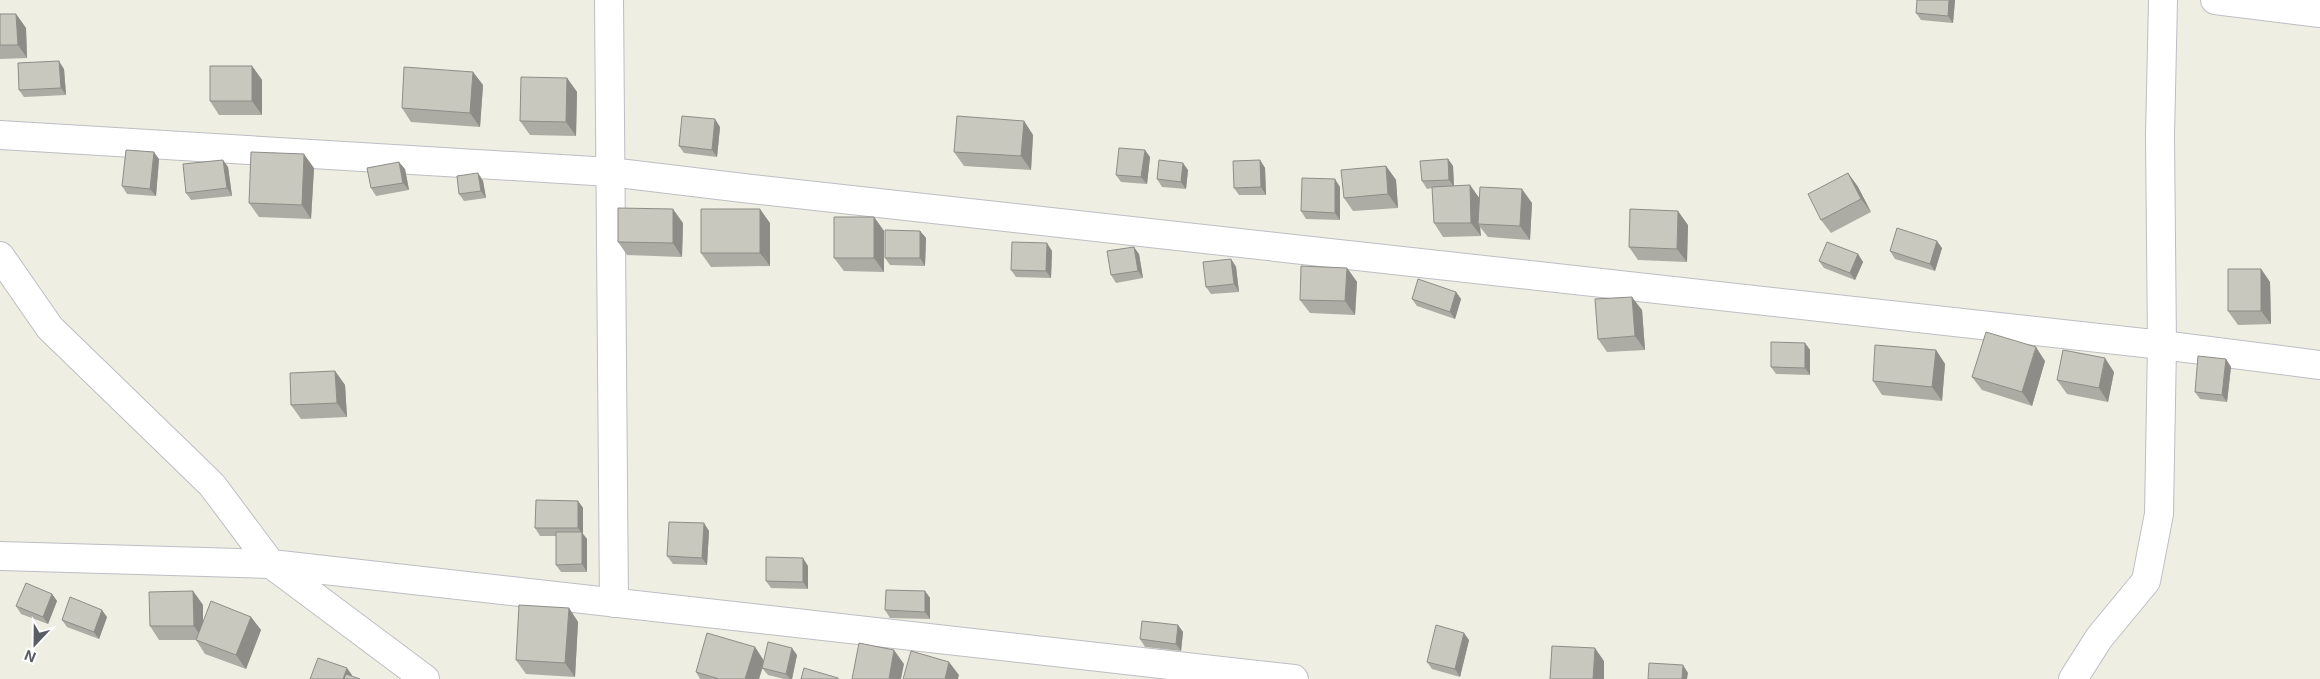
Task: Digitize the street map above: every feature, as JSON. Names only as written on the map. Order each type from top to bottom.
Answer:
[{"type":"street","points":[[609,0],[614,603]]},
{"type":"street","points":[[2073,679],[2099,638],[2146,580],[2159,514],[2162,345],[2160,136],[2163,0]]},
{"type":"street","points":[[2216,0],[2320,13]]},
{"type":"street","points":[[0,135],[610,172],[2162,345],[2320,365]]},
{"type":"street","points":[[0,256],[50,328],[212,485],[271,564],[426,679]]},
{"type":"street","points":[[0,556],[271,564],[1294,679]]},
{"type":"building","points":[[1917,0],[1949,0],[1948,16],[1916,13]]},
{"type":"building","points":[[0,14],[16,14],[18,45],[0,45]]},
{"type":"building","points":[[59,61],[61,88],[19,90],[18,63]]},
{"type":"building","points":[[210,66],[252,66],[252,101],[210,101]]},
{"type":"building","points":[[404,67],[473,72],[470,113],[402,108]]},
{"type":"building","points":[[521,77],[567,78],[566,122],[520,121]]},
{"type":"building","points":[[682,116],[715,119],[712,150],[679,146]]},
{"type":"building","points":[[957,116],[1024,121],[1021,156],[954,152]]},
{"type":"building","points":[[1119,148],[1145,150],[1141,177],[1116,175]]},
{"type":"building","points":[[126,150],[154,152],[150,189],[122,186]]},
{"type":"building","points":[[251,152],[304,154],[302,205],[249,203]]},
{"type":"building","points":[[1448,159],[1449,180],[1422,181],[1420,161]]},
{"type":"building","points":[[223,160],[227,188],[186,193],[183,164]]},
{"type":"building","points":[[1159,160],[1183,163],[1181,182],[1157,179]]},
{"type":"building","points":[[1260,160],[1261,187],[1234,188],[1233,161]]},
{"type":"building","points":[[399,162],[403,183],[371,188],[367,168]]},
{"type":"building","points":[[1386,166],[1388,194],[1344,198],[1341,170]]},
{"type":"building","points":[[478,173],[481,191],[459,194],[457,176]]},
{"type":"building","points":[[1848,173],[1861,199],[1821,220],[1808,194]]},
{"type":"building","points":[[1302,178],[1335,179],[1335,213],[1301,211]]},
{"type":"building","points":[[1470,185],[1471,223],[1434,223],[1432,187]]},
{"type":"building","points":[[1480,187],[1522,189],[1520,226],[1478,224]]},
{"type":"building","points":[[618,208],[673,209],[673,243],[618,242]]},
{"type":"building","points":[[701,209],[760,209],[760,253],[701,253]]},
{"type":"building","points":[[1630,209],[1678,211],[1677,249],[1629,247]]},
{"type":"building","points":[[834,217],[874,217],[874,258],[834,258]]},
{"type":"building","points":[[1897,228],[1937,241],[1930,264],[1890,251]]},
{"type":"building","points":[[885,230],[920,231],[920,258],[885,258]]},
{"type":"building","points":[[1012,242],[1047,243],[1046,271],[1011,270]]},
{"type":"building","points":[[1827,242],[1858,254],[1850,273],[1819,261]]},
{"type":"building","points":[[1134,247],[1138,271],[1111,275],[1107,251]]},
{"type":"building","points":[[1231,259],[1234,284],[1206,287],[1203,262]]},
{"type":"building","points":[[1301,266],[1347,268],[1345,301],[1300,300]]},
{"type":"building","points":[[2228,269],[2261,269],[2261,311],[2228,311]]},
{"type":"building","points":[[1418,279],[1456,292],[1450,312],[1412,299]]},
{"type":"building","points":[[1632,297],[1635,336],[1598,339],[1595,299]]},
{"type":"building","points":[[1986,332],[2036,347],[2022,392],[1972,377]]},
{"type":"building","points":[[1771,342],[1805,343],[1805,368],[1771,367]]},
{"type":"building","points":[[1875,345],[1936,350],[1932,387],[1873,381]]},
{"type":"building","points":[[2063,350],[2105,358],[2099,388],[2057,380]]},
{"type":"building","points":[[2198,356],[2226,359],[2222,395],[2195,392]]},
{"type":"building","points":[[335,371],[337,403],[291,405],[290,373]]},
{"type":"building","points":[[536,500],[578,501],[578,528],[535,528]]},
{"type":"building","points":[[669,522],[704,523],[702,558],[667,556]]},
{"type":"building","points":[[556,532],[582,532],[582,564],[556,565]]},
{"type":"building","points":[[766,557],[803,558],[803,582],[766,581]]},
{"type":"building","points":[[26,583],[52,594],[43,617],[16,606]]},
{"type":"building","points":[[886,590],[925,591],[925,612],[885,610]]},
{"type":"building","points":[[193,591],[194,626],[150,626],[149,592]]},
{"type":"building","points":[[70,597],[102,610],[94,632],[62,620]]},
{"type":"building","points":[[211,601],[251,617],[236,655],[196,640]]},
{"type":"building","points":[[519,605],[569,608],[565,663],[516,660]]},
{"type":"building","points":[[1142,621],[1178,625],[1176,644],[1140,639]]},
{"type":"building","points":[[1436,625],[1464,633],[1455,669],[1427,662]]},
{"type":"building","points":[[707,633],[755,647],[745,679],[719,679],[696,672]]},
{"type":"building","points":[[768,642],[792,648],[786,674],[762,668]]},
{"type":"building","points":[[859,643],[894,650],[889,679],[852,679]]},
{"type":"building","points":[[1552,646],[1595,648],[1593,679],[1550,679]]},
{"type":"building","points":[[911,651],[949,662],[945,679],[903,679]]},
{"type":"building","points":[[318,658],[347,668],[343,679],[310,679]]},
{"type":"building","points":[[1649,663],[1683,665],[1682,679],[1648,679]]},
{"type":"building","points":[[804,668],[838,678],[838,679],[801,679]]},
{"type":"building","points":[[346,674],[360,679],[344,679]]}]
